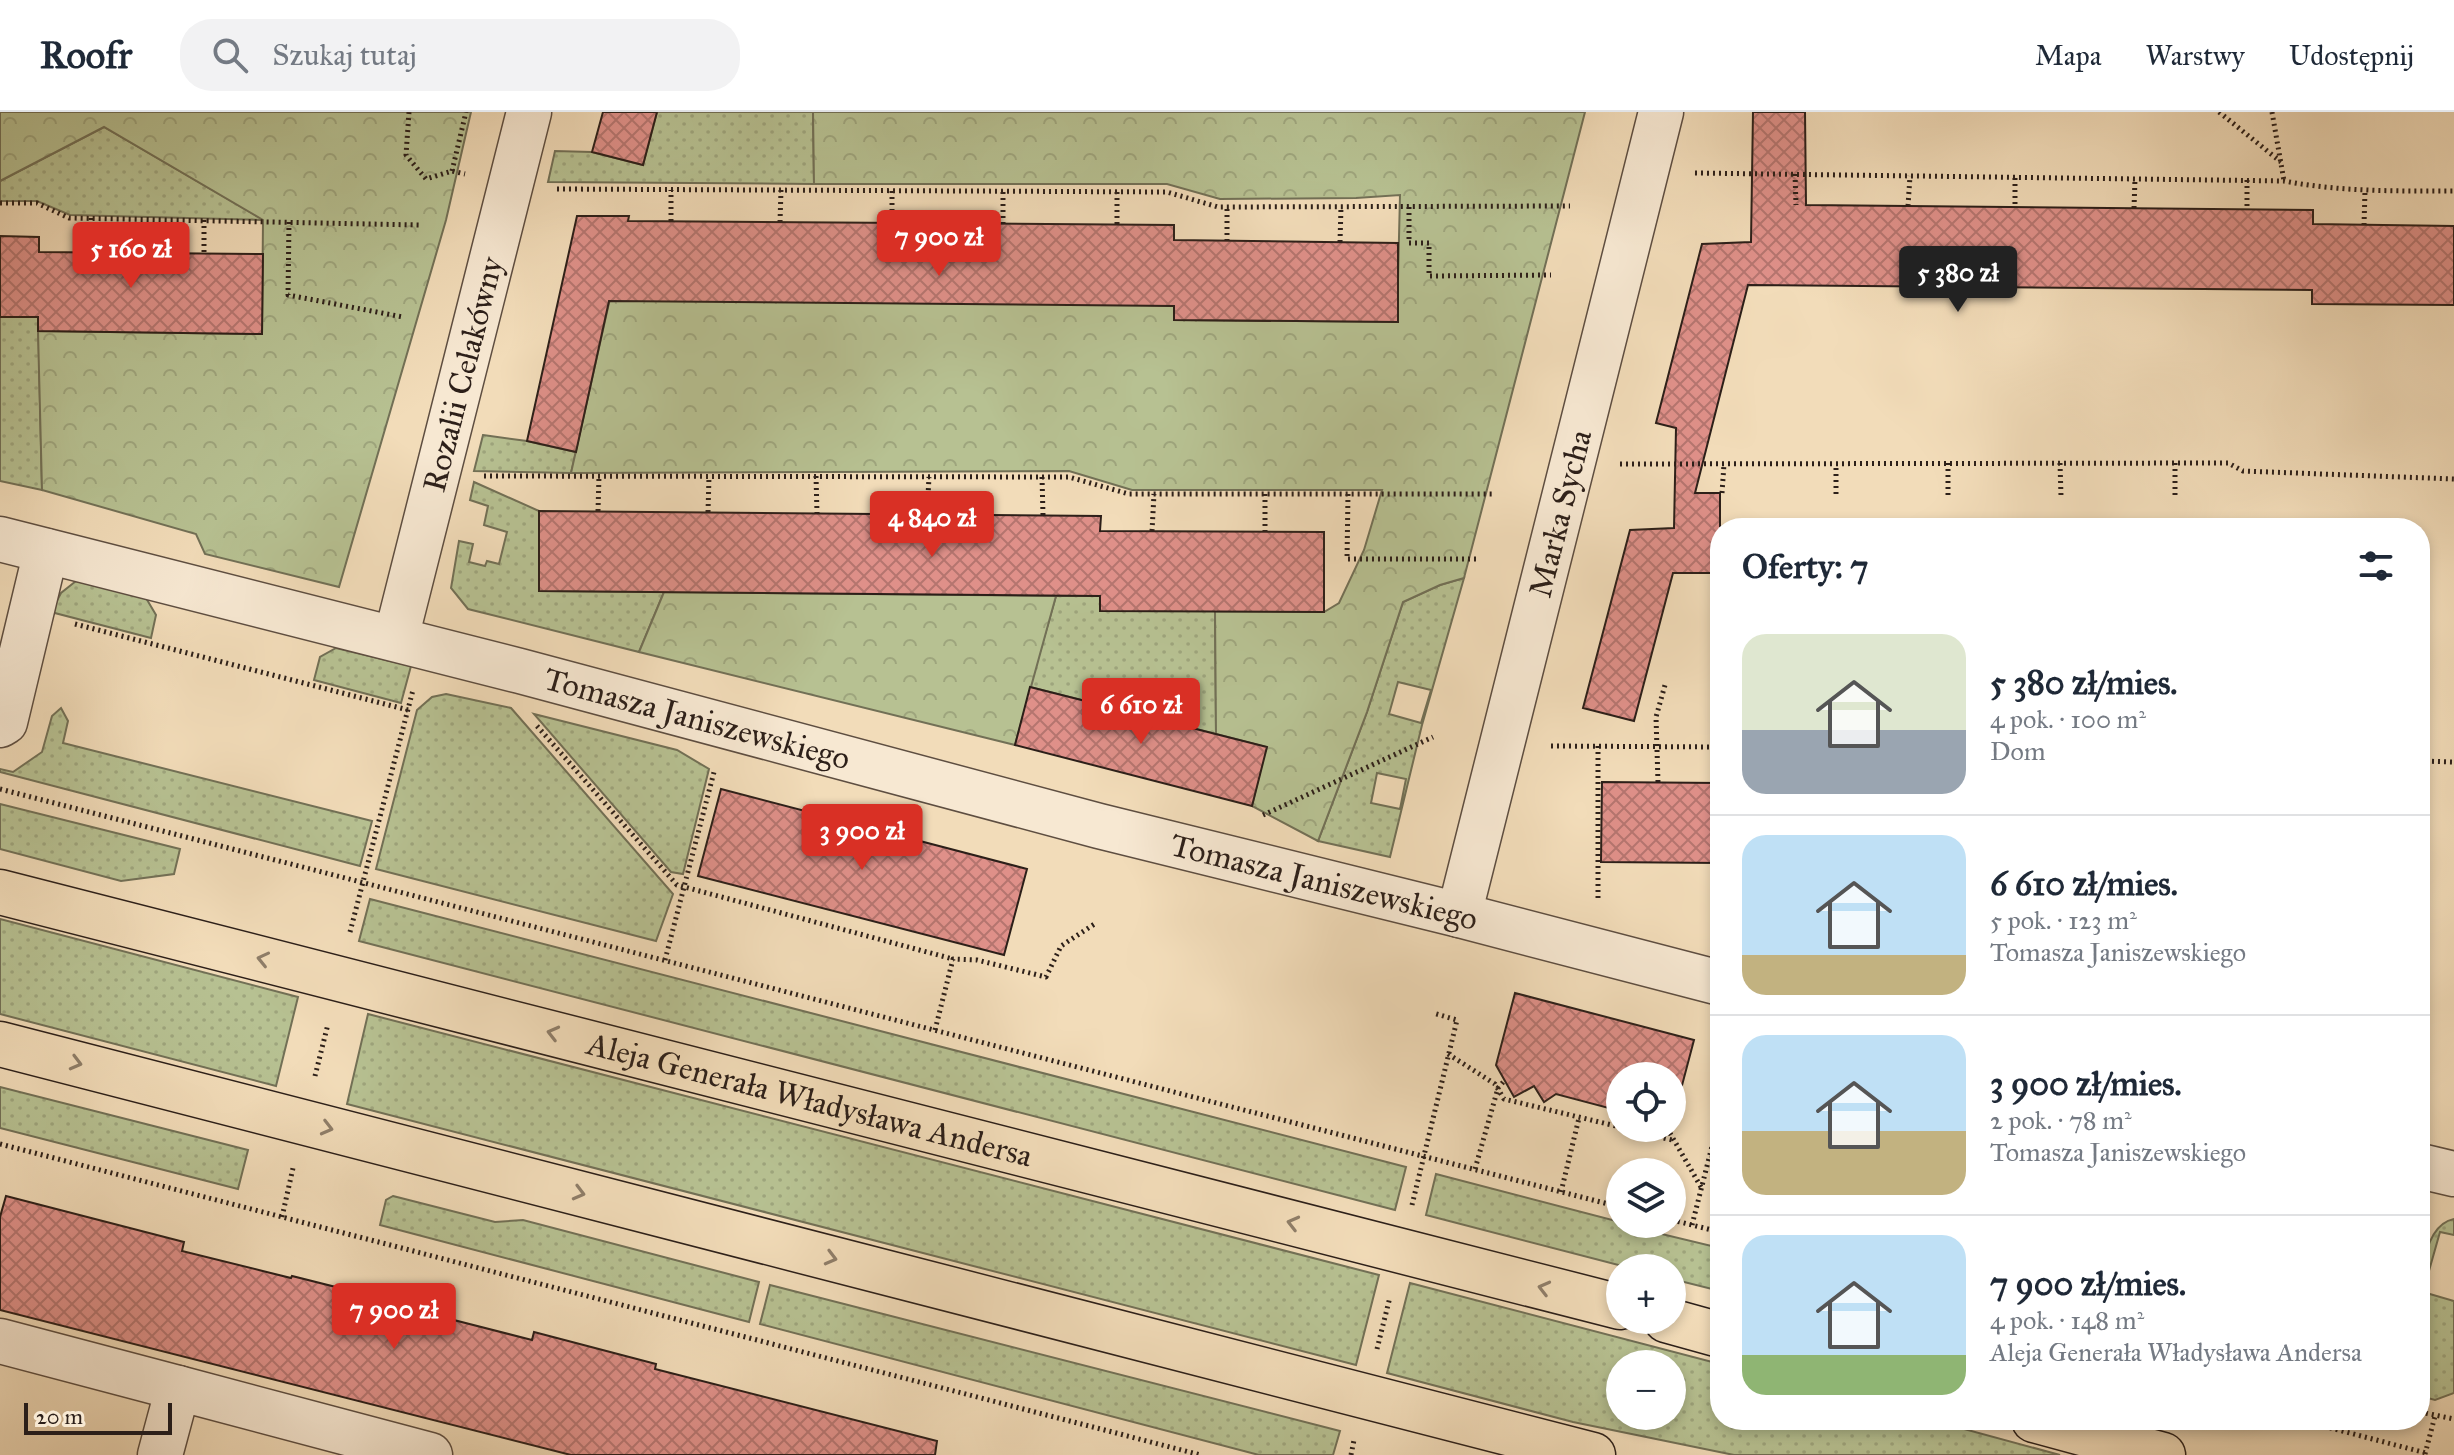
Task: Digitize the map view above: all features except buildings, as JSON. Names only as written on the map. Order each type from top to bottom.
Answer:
[{"type":"main road","name":"Aleja Generała Władysława Andersa","points":[[0,892],[1606,1303]]},
{"type":"main road","points":[[0,1044],[1593,1455]]},
{"type":"main road","points":[[1686,1326],[1710,1332]]},
{"type":"main road","points":[[2071,1430],[2163,1455]]},
{"type":"street","name":"Rozalii Celakówny","points":[[396,638],[529,112]]},
{"type":"street","name":"Marka Sycha","points":[[1459,915],[1661,112]]},
{"type":"street","name":"Tomasza Janiszewskiego","points":[[0,539],[396,638],[1099,826],[1710,980]]},
{"type":"street","points":[[0,725],[5,722],[46,551]]},
{"type":"street","points":[[2430,1168],[2454,1174]]},
{"type":"street","points":[[0,1341],[430,1455]]},
{"type":"street","points":[[160,1455],[178,1388]]},
{"type":"path","points":[[409,112],[406,155],[426,179],[452,171],[466,112]]},
{"type":"path","points":[[2219,112],[2281,162]]},
{"type":"path","points":[[2272,112],[2284,181]]},
{"type":"path","points":[[1692,173],[2247,180],[2284,181],[2365,191],[2454,191]]},
{"type":"path","points":[[1795,174],[1796,205]]},
{"type":"path","points":[[1908,206],[1910,176]]},
{"type":"path","points":[[2015,178],[2015,206]]},
{"type":"path","points":[[2134,208],[2135,179]]},
{"type":"path","points":[[2247,180],[2247,209]]},
{"type":"path","points":[[553,189],[1167,192],[1218,207],[1570,206]]},
{"type":"path","points":[[671,190],[671,221]]},
{"type":"path","points":[[780,222],[781,190]]},
{"type":"path","points":[[892,191],[892,223]]},
{"type":"path","points":[[2364,225],[2365,191]]},
{"type":"path","points":[[1003,192],[1003,224]]},
{"type":"path","points":[[1117,192],[1117,225]]},
{"type":"path","points":[[0,203],[37,203],[69,218],[419,225]]},
{"type":"path","points":[[1340,242],[1341,206]]},
{"type":"path","points":[[1227,207],[1227,241]]},
{"type":"path","points":[[1409,207],[1409,243],[1429,243],[1429,276],[1551,275]]},
{"type":"path","points":[[91,218],[92,252]]},
{"type":"path","points":[[204,220],[204,253]]},
{"type":"path","points":[[289,222],[288,295],[403,317]]},
{"type":"path","points":[[1948,463],[1948,495]]},
{"type":"path","points":[[2060,463],[2061,496]]},
{"type":"path","points":[[2175,463],[2175,497]]},
{"type":"path","points":[[1607,464],[2228,463],[2243,471],[2454,479]]},
{"type":"path","points":[[1722,493],[1724,464]]},
{"type":"path","points":[[1836,464],[1836,494]]},
{"type":"path","points":[[482,476],[1069,477],[1129,494],[1493,494]]},
{"type":"path","points":[[598,511],[599,476]]},
{"type":"path","points":[[816,476],[817,513]]},
{"type":"path","points":[[708,512],[709,477]]},
{"type":"path","points":[[927,514],[929,477]]},
{"type":"path","points":[[1042,477],[1043,515]]},
{"type":"path","points":[[1152,531],[1154,494]]},
{"type":"path","points":[[1265,494],[1265,532]]},
{"type":"path","points":[[1348,494],[1347,559],[1477,559]]},
{"type":"path","points":[[32,613],[408,710]]},
{"type":"path","points":[[349,937],[415,685],[431,677],[440,650]]},
{"type":"path","points":[[520,671],[514,699],[677,885],[953,959],[977,960],[1046,977],[1061,946],[1096,923]]},
{"type":"path","points":[[1658,782],[1656,717],[1665,685]]},
{"type":"path","points":[[665,960],[726,726]]},
{"type":"path","points":[[1255,819],[1433,737]]},
{"type":"path","points":[[1544,746],[1710,747]]},
{"type":"path","points":[[1598,746],[1598,911]]},
{"type":"path","points":[[2430,761],[2454,762]]},
{"type":"path","points":[[383,768],[392,769]]},
{"type":"path","points":[[0,789],[1606,1203]]},
{"type":"path","points":[[935,1030],[953,959]]},
{"type":"path","points":[[1411,1211],[1457,1020],[1433,1013]]},
{"type":"path","points":[[315,1078],[329,1021]]},
{"type":"path","points":[[1448,1054],[1498,1088],[1504,1099],[1606,1124]]},
{"type":"path","points":[[1475,1169],[1498,1088],[1505,1080]]},
{"type":"path","points":[[1561,1192],[1579,1118]]},
{"type":"path","points":[[1674,1142],[1701,1188]]},
{"type":"path","points":[[0,1144],[1201,1455]]},
{"type":"path","points":[[1692,1225],[1710,1155]]},
{"type":"path","points":[[282,1217],[295,1162]]},
{"type":"path","points":[[1686,1224],[1710,1230]]},
{"type":"path","points":[[1376,1353],[1391,1294]]},
{"type":"path","points":[[2430,1415],[2454,1419]]},
{"type":"path","points":[[2337,1430],[2426,1454],[2435,1416]]},
{"type":"green space","points":[[0,112],[471,112],[446,220],[339,587],[205,554],[196,534],[42,490],[38,331],[262,334],[263,220],[104,127],[0,181]]},
{"type":"green space","points":[[657,112],[813,112],[814,184],[548,182],[555,151],[592,152],[643,165]]},
{"type":"green space","points":[[813,112],[1585,112],[1464,578],[1403,602],[1367,712],[1318,841],[1252,806],[1266,747],[1216,734],[1215,611],[1324,612],[1339,603],[1364,550],[1382,490],[1132,490],[1069,471],[571,473],[613,285],[1174,306],[1174,320],[1397,322],[1400,195],[1220,199],[1167,184],[814,184]]},
{"type":"green space","points":[[104,127],[264,220],[70,215],[37,201],[0,201],[0,181]]},
{"type":"green space","points":[[0,317],[38,317],[42,490],[0,481]]},
{"type":"green space","points":[[483,435],[576,452],[571,473],[474,471]]},
{"type":"green space","points":[[474,482],[539,511],[539,591],[664,592],[639,652],[468,609],[451,588],[459,541],[473,544],[469,562],[485,566],[487,561],[499,564],[507,532],[484,525],[488,506],[470,500]]},
{"type":"green space","points":[[1464,578],[1422,725],[1390,857],[1318,841],[1367,712],[1403,602]],"holes":[[[1398,682],[1431,690],[1421,723],[1389,714]],[[1377,773],[1406,779],[1400,809],[1371,803]]]},
{"type":"green space","points":[[76,581],[146,598],[156,615],[151,638],[51,612],[61,593]]},
{"type":"green space","points":[[664,592],[1056,596],[1015,745],[639,652]]},
{"type":"green space","points":[[1056,596],[1100,596],[1100,611],[1215,611],[1216,734],[1030,687]]},
{"type":"green space","points":[[336,648],[411,666],[401,703],[314,680],[320,657]]},
{"type":"green space","points":[[446,694],[511,708],[673,894],[656,941],[376,869],[417,710],[432,697]]},
{"type":"green space","points":[[61,708],[68,721],[63,743],[372,821],[360,866],[0,772],[0,769],[13,772],[42,752],[52,716]]},
{"type":"green space","points":[[534,714],[677,750],[709,769],[683,874],[671,872]]},
{"type":"green space","points":[[0,804],[180,849],[174,874],[121,881],[0,849]]},
{"type":"green space","points":[[370,899],[1406,1167],[1395,1210],[359,941]]},
{"type":"green space","points":[[0,919],[298,997],[276,1086],[0,1014]]},
{"type":"green space","points":[[368,1014],[1379,1275],[1356,1365],[347,1104]]},
{"type":"green space","points":[[0,1087],[248,1150],[238,1189],[0,1128]]},
{"type":"green space","points":[[1436,1174],[1606,1218],[1606,1238],[1678,1238],[1710,1246],[1710,1288],[1686,1282],[1686,1254],[1606,1254],[1606,1262],[1426,1215]]},
{"type":"green space","points":[[393,1196],[495,1222],[523,1220],[759,1282],[749,1322],[380,1225],[386,1200]]},
{"type":"green space","points":[[2454,1219],[2454,1235],[2440,1232],[2430,1267],[2430,1242],[2439,1228]]},
{"type":"green space","points":[[1410,1283],[1666,1350],[1606,1350],[1606,1429],[1387,1373]]},
{"type":"green space","points":[[770,1285],[1340,1431],[1333,1455],[1259,1455],[760,1324]]},
{"type":"green space","points":[[2430,1294],[2454,1301],[2454,1393],[2435,1400],[2430,1399]]},
{"type":"green space","points":[[1686,1355],[1710,1361],[1710,1430],[1968,1430],[2060,1455],[1734,1455],[1612,1430],[1686,1430]]}]
